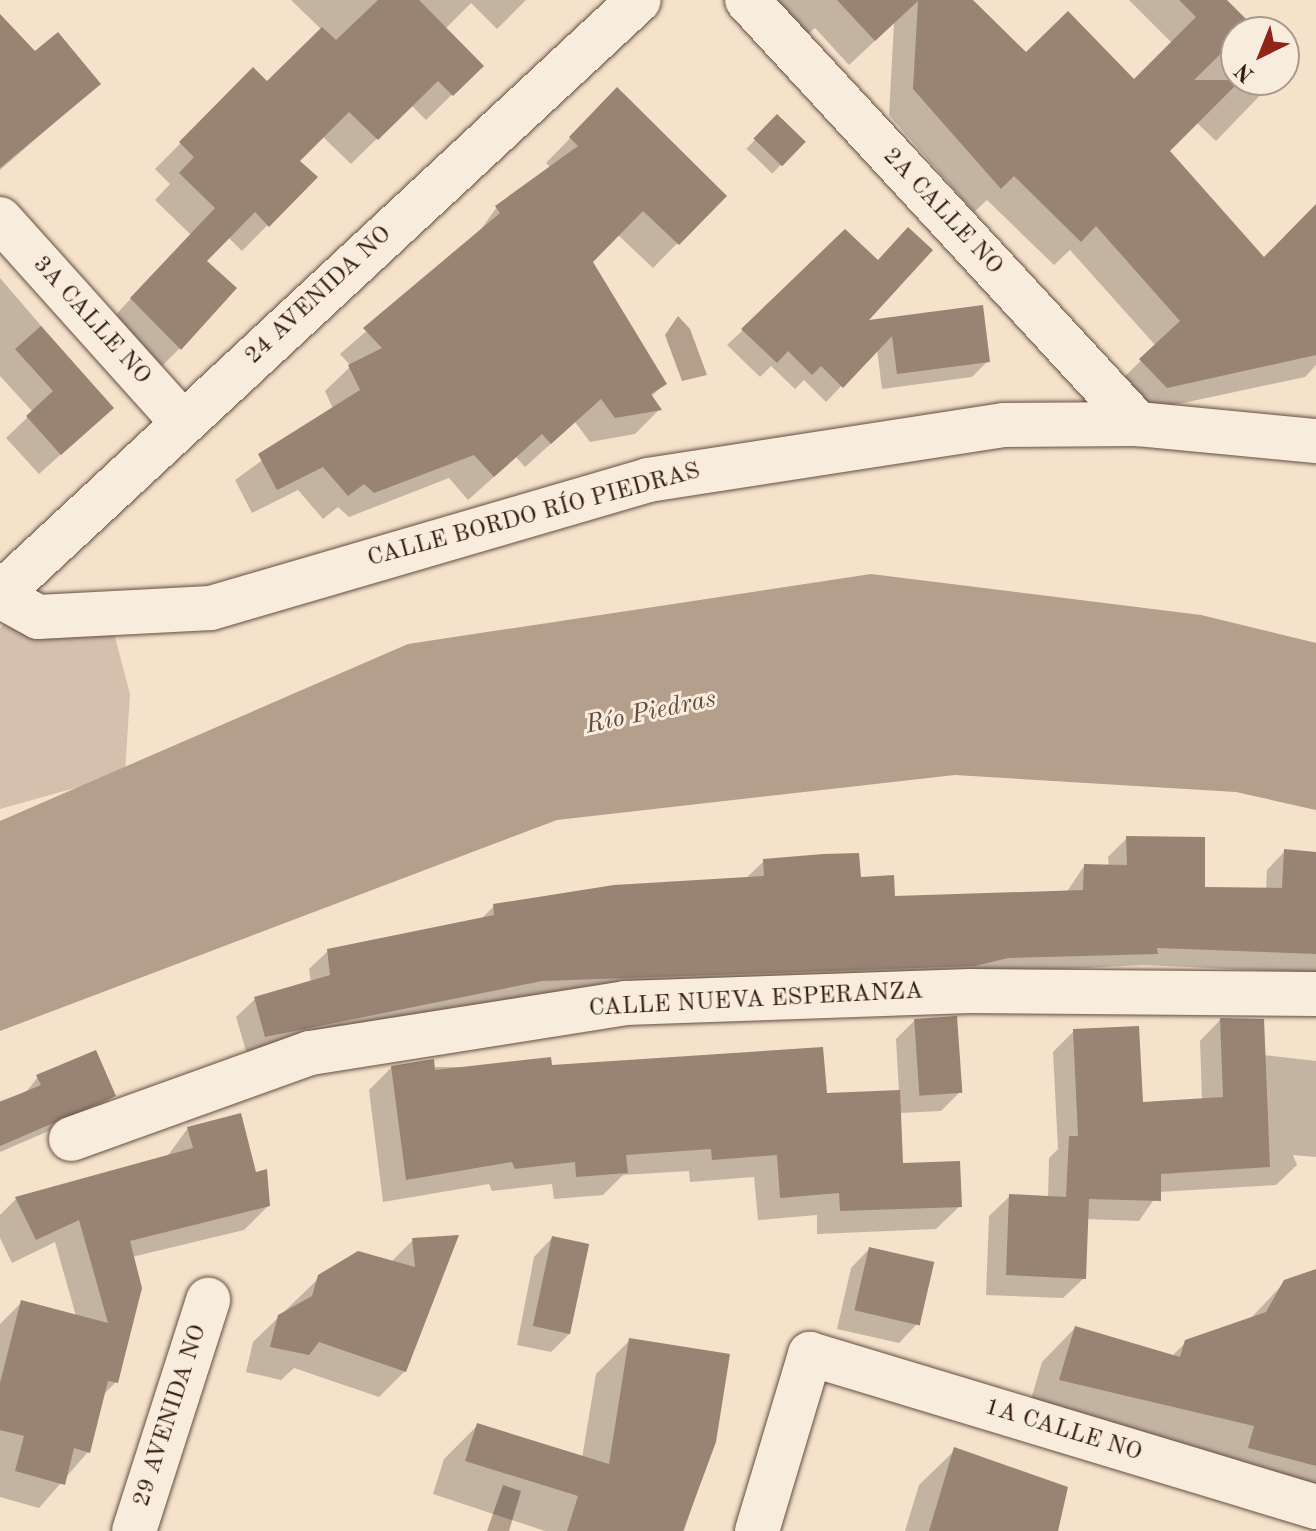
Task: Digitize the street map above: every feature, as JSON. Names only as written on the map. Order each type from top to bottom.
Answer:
[{"type":"street","name":"24 AVENIDA NO","points":[[0,595],[182,422],[639,0]]},
{"type":"street","name":"2A CALLE NO","points":[[747,0],[1138,424]]},
{"type":"street","name":"3A CALLE NO","points":[[0,219],[182,422]]},
{"type":"street","name":"CALLE BORDO RÍO PIEDRAS","points":[[0,595],[38,617],[211,608],[648,480],[1004,425],[1138,424],[1316,441]]},
{"type":"street","name":"CALLE NUEVA ESPERANZA","points":[[71,1139],[310,1053],[625,1003],[970,991],[1316,994]]},
{"type":"street","name":"29 AVENIDA NO","points":[[134,1531],[208,1300]]},
{"type":"street","name":"1A CALLE NO","points":[[757,1531],[810,1354],[1316,1507]]},
{"type":"shaded area","points":[[10,619],[111,622],[130,694],[125,774],[0,809],[0,628]]},
{"type":"water","points":[[678,316],[690,329],[707,375],[682,381],[665,335]]},
{"type":"water","name":"Río Piedras","points":[[871,574],[1201,615],[1316,643],[1316,810],[1236,792],[955,775],[557,820],[0,1031],[0,821],[408,644]]},
{"type":"water","points":[[503,1485],[521,1491],[509,1531],[487,1531]]},
{"type":"building","points":[[378,0],[419,0],[484,66],[453,96],[438,81],[378,140],[349,112],[300,161],[318,177],[269,227],[255,212],[207,261],[237,288],[181,350],[130,298],[215,208],[179,173],[194,157],[179,142],[253,67],[267,81],[322,27],[336,40]]},
{"type":"building","points":[[837,0],[973,0],[1026,52],[1068,11],[1134,79],[1196,17],[1179,0],[1227,0],[1243,16],[1220,16],[1220,54],[1194,80],[1220,80],[1220,96],[1225,96],[1170,151],[1264,257],[1316,204],[1316,355],[1167,388],[1139,359],[1180,321],[1096,226],[1081,242],[1014,176],[1001,189],[913,89],[918,1],[875,41]]},
{"type":"building","points":[[0,14],[35,51],[58,32],[101,84],[0,168]]},
{"type":"building","points":[[617,87],[727,196],[679,245],[643,211],[593,262],[667,384],[651,394],[662,410],[615,418],[601,399],[551,444],[542,434],[494,477],[474,455],[374,493],[364,484],[348,496],[323,467],[277,490],[258,454],[360,390],[348,365],[382,348],[363,328],[500,213],[495,206],[578,146],[569,137]]},
{"type":"building","points":[[777,114],[806,142],[782,166],[753,138]]},
{"type":"building","points":[[908,227],[933,250],[869,320],[983,305],[990,362],[897,374],[892,336],[843,388],[821,366],[812,375],[788,351],[777,363],[741,329],[845,229],[878,260]]},
{"type":"building","points":[[41,326],[114,408],[61,455],[26,416],[53,391],[15,349]]},
{"type":"building","points":[[1126,836],[1205,837],[1205,887],[1282,888],[1284,849],[1316,852],[1316,954],[1157,948],[1158,954],[1008,958],[975,966],[542,981],[265,1037],[254,997],[330,975],[327,949],[494,915],[493,904],[614,885],[764,876],[763,859],[859,853],[861,877],[894,875],[895,896],[1083,890],[1084,864],[1127,865]]},
{"type":"building","points":[[957,1016],[962,1093],[919,1096],[914,1019]]},
{"type":"building","points":[[1220,1018],[1264,1019],[1270,1167],[1161,1174],[1161,1201],[1089,1199],[1086,1279],[1006,1275],[1009,1194],[1066,1197],[1069,1136],[1078,1136],[1073,1029],[1139,1026],[1143,1102],[1223,1097]]},
{"type":"building","points":[[823,1047],[827,1093],[900,1090],[903,1163],[960,1161],[962,1207],[840,1211],[839,1193],[780,1198],[777,1155],[712,1160],[711,1149],[626,1155],[628,1173],[576,1177],[575,1162],[515,1169],[512,1162],[406,1180],[391,1066],[434,1059],[435,1070],[551,1057],[552,1065]]},
{"type":"building","points":[[96,1050],[116,1096],[0,1146],[0,1102],[41,1085],[36,1075]]},
{"type":"building","points":[[241,1113],[256,1172],[267,1169],[270,1206],[130,1241],[142,1288],[118,1383],[108,1381],[90,1453],[74,1448],[65,1485],[15,1471],[24,1436],[0,1430],[0,1383],[21,1300],[108,1323],[79,1220],[36,1240],[15,1197],[193,1148],[187,1127]]},
{"type":"building","points":[[459,1235],[406,1372],[319,1342],[309,1355],[270,1347],[278,1315],[312,1296],[318,1275],[358,1251],[415,1267],[412,1238]]},
{"type":"building","points":[[552,1236],[589,1244],[570,1334],[533,1326]]},
{"type":"building","points":[[869,1247],[934,1262],[920,1325],[854,1310]]},
{"type":"building","points":[[1316,1269],[1316,1466],[1248,1448],[1254,1426],[1059,1380],[1075,1326],[1180,1357],[1185,1340],[1266,1312],[1284,1280]]},
{"type":"building","points":[[629,1338],[730,1354],[716,1442],[683,1531],[567,1531],[578,1496],[465,1461],[477,1423],[609,1464]]},
{"type":"building","points":[[954,1447],[1068,1487],[1058,1531],[929,1531]]}]
